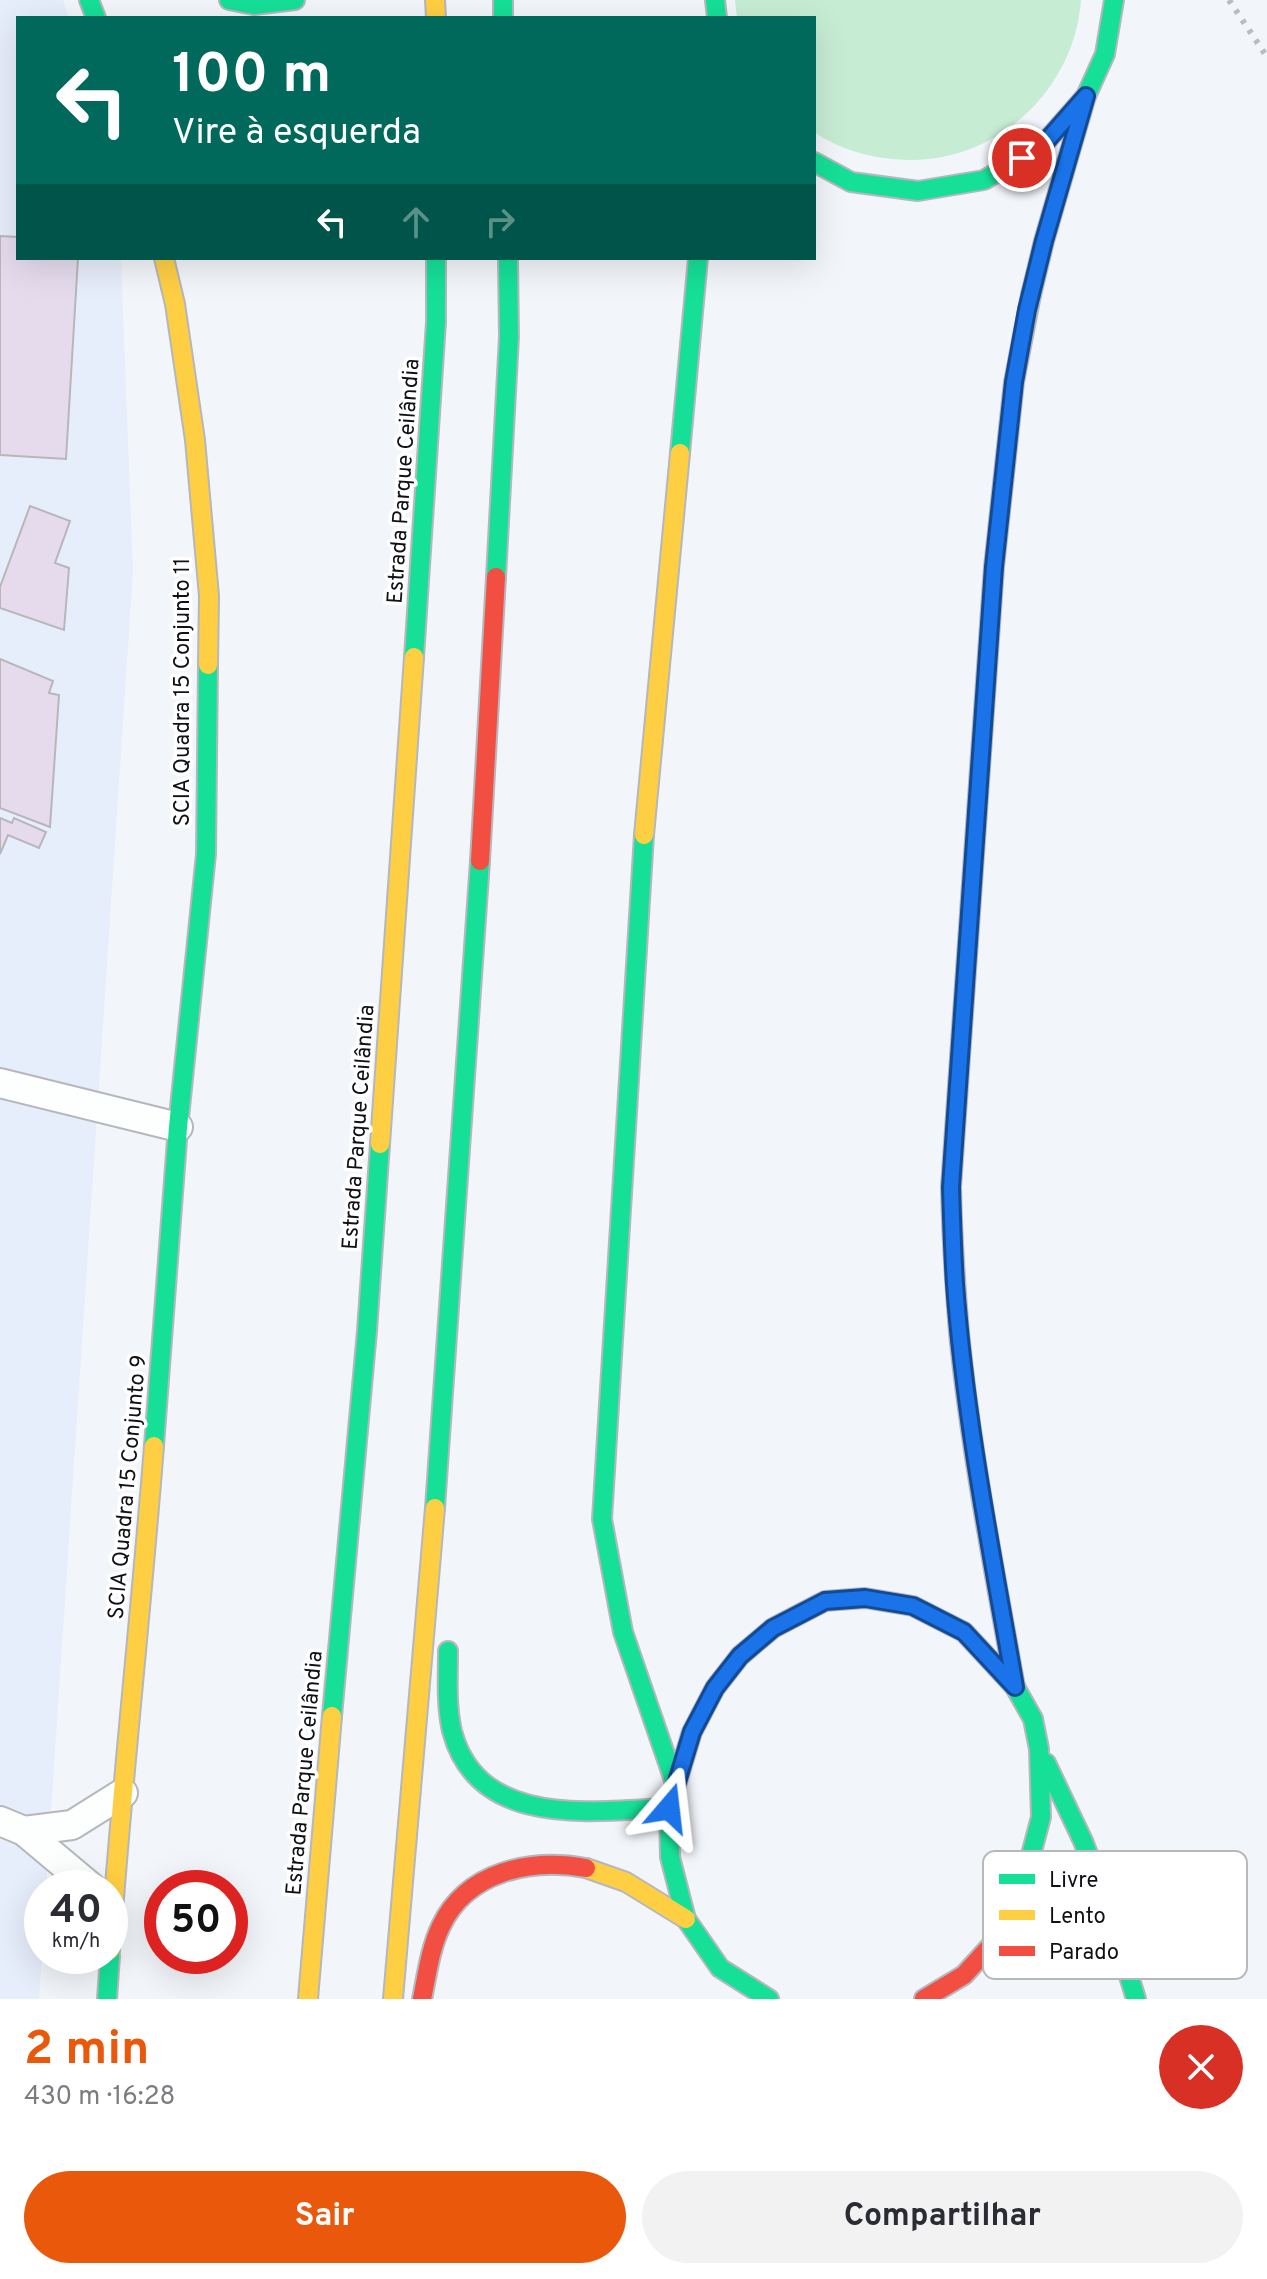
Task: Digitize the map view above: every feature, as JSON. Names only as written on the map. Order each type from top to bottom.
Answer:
[{"type":"main road","points":[[229,0],[254,5],[295,0]]},
{"type":"main road","points":[[1015,1687],[977,1467],[965,1376],[955,1285],[951,1187],[994,567],[1014,382],[1044,241],[1086,96],[1105,54],[1116,3]]},
{"type":"main road","points":[[816,163],[851,182],[918,191],[984,180],[1042,146],[1086,96]]},
{"type":"main road","name":"SCIA Quadra 15 Conjunto 11","points":[[164,260],[175,304],[195,440],[209,596],[206,854],[178,1127]]},
{"type":"main road","name":"Estrada Parque Ceilândia","points":[[308,1999],[369,1299],[436,322],[436,260]]},
{"type":"main road","points":[[393,1999],[442,1432],[481,851],[509,337],[508,260]]},
{"type":"main road","points":[[676,1786],[623,1632],[602,1519],[645,826],[698,260]]},
{"type":"main road","name":"SCIA Quadra 15 Conjunto 9","points":[[112,1870],[117,1850],[146,1553],[178,1127]]},
{"type":"main road","points":[[442,1432],[448,1573]]},
{"type":"main road","points":[[769,1999],[720,1976],[686,1919],[670,1857],[669,1808],[692,1732],[715,1688],[740,1656],[773,1628],[825,1601],[865,1598],[913,1606],[964,1632],[1015,1687],[1033,1719],[1039,1749],[1041,1817],[1032,1851]]},
{"type":"main road","points":[[448,1633],[448,1707],[456,1743],[476,1776],[504,1797],[541,1807],[581,1810],[669,1808]]},
{"type":"main road","points":[[1039,1749],[1087,1851]]},
{"type":"main road","points":[[422,1999],[432,1948],[444,1919],[462,1894],[497,1873],[537,1863],[577,1865],[617,1878],[686,1919]]},
{"type":"main road","points":[[924,1999],[964,1975],[983,1954]]},
{"type":"main road","name":"SCIA Quadra 15 Conjunto 9","points":[[107,1999],[109,1974]]},
{"type":"main road","points":[[1130,1979],[1136,1999]]},
{"type":"street","points":[[1,1088],[178,1127]]},
{"type":"street","points":[[12,1826],[72,1825],[123,1793]]},
{"type":"street","points":[[12,1826],[67,1870]]},
{"type":"shaded area","points":[[0,0],[63,0],[68,16],[16,16],[16,260],[121,260],[133,571],[47,1870],[24,1870],[24,1974],[41,1974],[39,1999],[0,1999]]},
{"type":"green space","points":[[735,0],[1081,0],[1075,35],[1062,66],[1044,95],[1020,119],[993,138],[962,152],[929,159],[873,156],[852,151],[816,133],[816,16],[737,16]]},
{"type":"building","points":[[0,236],[16,237],[16,260],[78,260],[66,459],[0,455]]},
{"type":"building","points":[[30,506],[70,521],[55,563],[69,568],[64,630],[0,608],[0,587]]},
{"type":"building","points":[[0,659],[53,681],[49,693],[59,695],[50,827],[0,808]]},
{"type":"building","points":[[0,818],[12,823],[14,818],[46,832],[39,848],[8,835],[0,854]]},
{"type":"railway","points":[[1229,0],[1267,57]]},
{"type":"traffic: fast","points":[[89,0],[95,16]]},
{"type":"traffic: fast","points":[[229,0],[254,5],[295,0]]},
{"type":"traffic: fast","points":[[503,0],[503,16]]},
{"type":"traffic: fast","points":[[715,0],[717,16]]},
{"type":"traffic: fast","points":[[816,163],[851,182],[918,191],[984,180],[1042,146],[1086,96],[1105,54],[1114,0]]},
{"type":"traffic: fast","points":[[1031,295],[1086,96]]},
{"type":"traffic: fast","points":[[414,657],[436,322],[436,260]]},
{"type":"traffic: fast","points":[[496,577],[509,337],[508,260]]},
{"type":"traffic: fast","points":[[680,453],[698,260]]},
{"type":"traffic: fast","points":[[154,1446],[178,1127],[206,854],[208,665]]},
{"type":"traffic: fast","points":[[980,768],[951,1187],[952,1224],[959,1333],[970,1422],[1015,1687]]},
{"type":"traffic: fast","points":[[644,835],[602,1519],[623,1632],[676,1786]]},
{"type":"traffic: fast","points":[[435,1508],[480,861]]},
{"type":"traffic: fast","points":[[332,1716],[367,1331],[380,1144]]},
{"type":"traffic: fast","points":[[769,1999],[720,1968],[686,1919],[670,1857],[669,1808],[692,1732],[715,1688],[740,1656],[773,1628],[825,1601],[865,1598],[913,1606],[964,1632],[1015,1687],[1033,1719],[1039,1749],[1041,1817],[1032,1851]]},
{"type":"traffic: fast","points":[[448,1651],[448,1701],[452,1731],[466,1763],[486,1785],[512,1799],[541,1807],[573,1811],[669,1808]]},
{"type":"traffic: fast","points":[[1046,1763],[1087,1851]]},
{"type":"traffic: fast","points":[[107,1999],[109,1974]]},
{"type":"traffic: fast","points":[[1130,1979],[1136,1999]]},
{"type":"traffic: slow","points":[[435,0],[436,16]]},
{"type":"traffic: slow","points":[[164,260],[175,304],[195,440],[209,596],[208,665]]},
{"type":"traffic: slow","points":[[980,768],[994,567],[1014,382],[1031,295]]},
{"type":"traffic: slow","points":[[644,835],[680,453]]},
{"type":"traffic: slow","points":[[380,1144],[414,657]]},
{"type":"traffic: slow","points":[[116,1870],[154,1446]]},
{"type":"traffic: slow","points":[[393,1999],[435,1508]]},
{"type":"traffic: slow","points":[[308,1999],[332,1716]]},
{"type":"traffic: slow","points":[[586,1868],[626,1882],[686,1919]]},
{"type":"traffic: jam","points":[[480,861],[496,577]]},
{"type":"traffic: jam","points":[[422,1999],[437,1935],[452,1907],[467,1892],[484,1881],[523,1867],[565,1865],[586,1868]]},
{"type":"traffic: jam","points":[[924,1999],[964,1975],[983,1954]]},
{"type":"route","points":[[669,1808],[692,1732],[715,1688],[740,1656],[773,1628],[825,1601],[865,1598],[913,1606],[964,1632],[1015,1687],[977,1467],[965,1376],[955,1285],[951,1187],[994,567],[1014,382],[1044,241],[1086,96],[1042,146],[1022,158]]}]
